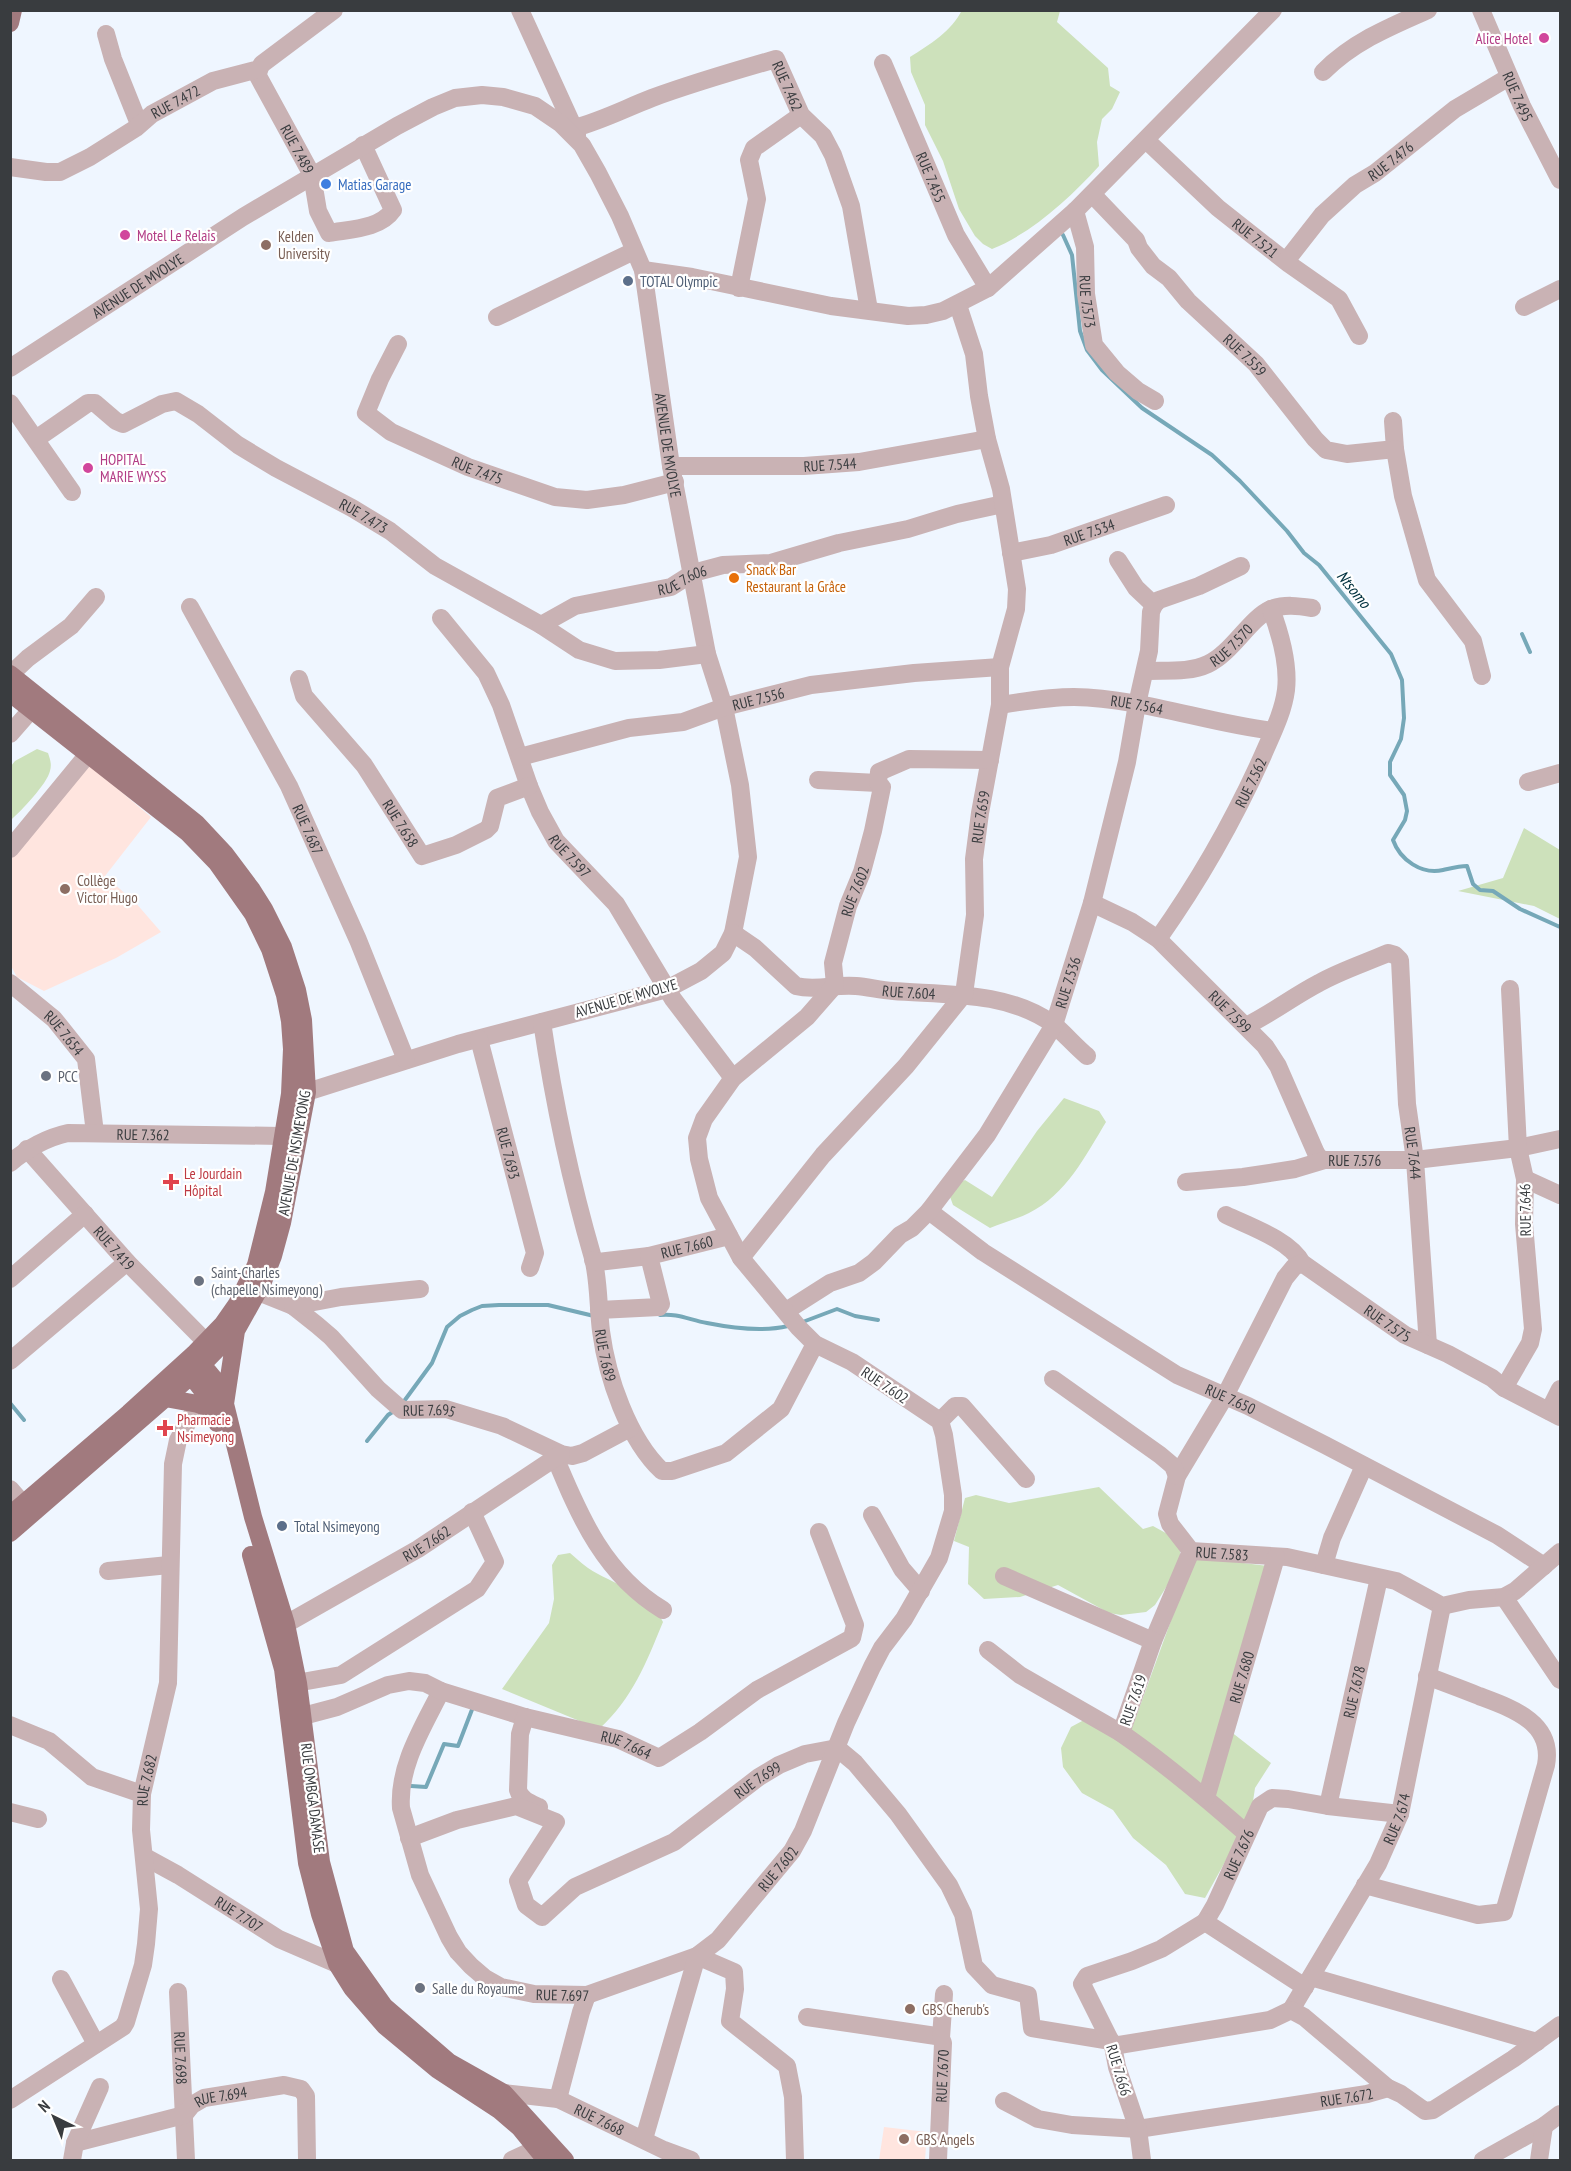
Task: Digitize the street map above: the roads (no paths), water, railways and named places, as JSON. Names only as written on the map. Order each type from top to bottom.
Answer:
[{"type":"main road","points":[[10,23],[13,10]]},
{"type":"main road","name":"AVENUE DE NSIMEYONG","points":[[11,674],[196,823],[225,854],[252,890],[274,927],[297,990],[303,1020],[298,1093],[276,1246],[268,1271],[237,1329],[129,1413],[17,1510]]},
{"type":"main road","name":"AVENUE DE NSIMEYONG","points":[[10,693],[88,753],[203,848],[229,879],[252,914],[270,949],[285,995],[298,1093],[282,1136],[274,1192],[253,1272],[237,1304],[165,1398],[10,1533]]},
{"type":"main road","points":[[165,1398],[212,1406],[237,1329]]},
{"type":"main road","name":"RUE OMBGA DAMASE","points":[[195,1360],[252,1517],[286,1624],[307,1863],[320,1914],[337,1964],[352,1988],[385,2026],[438,2070],[502,2101],[520,2128],[542,2154]]},
{"type":"main road","name":"RUE OMBGA DAMASE","points":[[212,1406],[283,1669],[303,1716],[321,1863],[345,1951],[384,2006],[410,2030],[502,2101],[565,2160]]},
{"type":"street","name":"RUE 7.472","points":[[10,167],[38,172],[60,172],[90,157],[136,128],[152,114],[213,81],[259,69],[262,64],[334,10]]},
{"type":"street","points":[[520,10],[582,145]]},
{"type":"street","points":[[1323,72],[1337,58],[1362,40],[1428,10]]},
{"type":"street","name":"RUE 7.495","points":[[1481,10],[1509,77],[1560,180]]},
{"type":"street","points":[[643,270],[684,276],[831,306],[908,316],[926,315],[958,305],[988,288],[1093,195],[1268,12]]},
{"type":"street","points":[[106,34],[113,59],[139,124]]},
{"type":"street","name":"RUE 7.462","points":[[574,128],[594,123],[638,103],[688,85],[776,59],[801,115],[823,136],[833,154],[851,206],[869,310]]},
{"type":"street","name":"RUE 7.455","points":[[883,63],[956,234],[988,288]]},
{"type":"street","name":"RUE 7.489","points":[[259,69],[258,76],[312,175],[318,211],[329,233],[377,224],[388,218],[393,210],[363,145]]},
{"type":"street","name":"RUE 7.476","points":[[1286,261],[1322,215],[1349,190],[1375,173],[1455,109],[1509,77]]},
{"type":"street","name":"AVENUE DE MVOLYE","points":[[10,368],[197,246],[312,175],[433,106],[455,98],[482,95],[503,97],[534,106],[560,123],[582,145],[620,216],[643,270],[673,474],[707,654],[724,707],[740,785],[748,857],[734,933],[723,953],[702,971],[667,988],[479,1039],[298,1093]]},
{"type":"street","points":[[739,288],[758,199],[749,160],[750,155],[754,148],[801,115]]},
{"type":"street","name":"RUE 7.521","points":[[1146,140],[1218,208],[1286,261],[1340,299],[1359,336]]},
{"type":"street","name":"RUE 7.559","points":[[1093,195],[1136,240],[1139,248],[1153,266],[1169,278],[1188,301],[1256,364],[1315,440],[1326,450],[1347,454],[1395,449]]},
{"type":"street","name":"RUE 7.573","points":[[1075,211],[1085,247],[1086,294],[1094,345],[1117,373],[1138,391],[1155,401]]},
{"type":"street","points":[[497,317],[634,251]]},
{"type":"street","points":[[1524,307],[1560,289]]},
{"type":"street","name":"RUE 7.659","points":[[958,305],[974,354],[987,439],[1003,504],[1017,589],[1016,609],[1000,667],[1000,705],[974,859],[975,915],[964,994]]},
{"type":"street","name":"RUE 7.475","points":[[398,344],[366,413],[391,432],[468,467],[555,497],[587,500],[624,495],[673,474]]},
{"type":"street","name":"RUE 7.473","points":[[36,439],[88,403],[95,403],[116,421],[123,424],[162,404],[176,402],[198,414],[238,445],[352,508],[390,531],[435,566],[541,625],[579,650],[615,661],[659,660],[707,654]]},
{"type":"street","points":[[10,403],[72,492]]},
{"type":"street","points":[[1393,421],[1403,496],[1427,580],[1473,641],[1482,676]]},
{"type":"street","name":"RUE 7.544","points":[[673,474],[860,462],[987,439]]},
{"type":"street","name":"RUE 7.606","points":[[541,625],[575,606],[671,587],[693,573],[723,565],[771,563],[839,543],[908,529],[957,514],[1003,504]]},
{"type":"street","name":"RUE 7.534","points":[[1011,553],[1051,545],[1166,505]]},
{"type":"street","points":[[1118,560],[1136,588],[1154,605],[1160,600],[1199,586],[1241,566]]},
{"type":"street","points":[[11,674],[28,658],[71,626],[96,597]]},
{"type":"street","name":"RUE 7.536","points":[[786,1311],[830,1283],[858,1273],[874,1262],[929,1210],[987,1135],[1054,1025],[1092,903],[1127,762],[1149,651],[1151,612],[1154,605]]},
{"type":"street","points":[[1271,609],[1294,606],[1312,608]]},
{"type":"street","name":"RUE 7.687","points":[[190,607],[289,786],[358,940],[406,1060]]},
{"type":"street","name":"RUE 7.570","points":[[1145,671],[1193,670],[1211,663],[1231,647],[1260,616],[1271,609]]},
{"type":"street","name":"RUE 7.562","points":[[1158,939],[1211,858],[1251,780],[1279,717],[1286,689],[1281,638],[1271,609]]},
{"type":"street","name":"RUE 7.597","points":[[441,618],[486,673],[501,705],[529,786],[556,841],[616,904],[667,988],[733,1078]]},
{"type":"street","name":"RUE 7.556","points":[[520,757],[629,728],[683,722],[724,707],[811,685],[914,673],[1000,667]]},
{"type":"street","name":"RUE 7.658","points":[[299,679],[304,696],[363,765],[422,856],[456,845],[486,830],[490,826],[497,798],[529,786]]},
{"type":"street","name":"RUE 7.564","points":[[1000,705],[1033,699],[1075,697],[1137,704],[1242,727],[1274,731]]},
{"type":"street","points":[[10,734],[31,710]]},
{"type":"street","points":[[10,849],[88,753]]},
{"type":"street","points":[[818,780],[878,783],[879,772],[909,759],[990,760]]},
{"type":"street","points":[[1528,782],[1560,773]]},
{"type":"street","name":"RUE 7.602","points":[[697,1956],[718,1940],[792,1851],[803,1831],[867,1677],[882,1648],[904,1619],[939,1558],[953,1511],[950,1472],[940,1421],[852,1362],[815,1344],[799,1328],[741,1258],[709,1198],[699,1159],[697,1138],[704,1119],[733,1078],[807,1017],[835,985],[833,963],[848,906],[862,872],[873,831],[882,787],[878,783]]},
{"type":"street","name":"RUE 7.599","points":[[1092,903],[1132,922],[1158,939],[1265,1046],[1278,1066],[1316,1153],[1325,1160]]},
{"type":"street","name":"RUE 7.604","points":[[734,933],[755,948],[796,986],[805,989],[835,985],[964,994],[1018,1006],[1054,1025],[1087,1056]]},
{"type":"street","name":"RUE 7.644","points":[[1246,1026],[1271,1014],[1320,982],[1344,971],[1388,953],[1400,960],[1407,1104],[1415,1160],[1428,1345]]},
{"type":"street","name":"RUE 7.654","points":[[10,983],[54,1019],[86,1059],[94,1133]]},
{"type":"street","name":"RUE 7.646","points":[[1504,1388],[1530,1342],[1533,1329],[1524,1224],[1525,1179],[1518,1148],[1510,989]]},
{"type":"street","points":[[741,1258],[823,1155],[906,1066],[964,994]]},
{"type":"street","name":"RUE 7.689","points":[[542,1022],[550,1083],[565,1156],[593,1260],[601,1333],[609,1371],[630,1428],[655,1465],[662,1471],[672,1471],[726,1453],[781,1409],[815,1344]]},
{"type":"street","name":"RUE 7.693","points":[[479,1039],[535,1253],[530,1268]]},
{"type":"street","name":"RUE 7.362","points":[[10,1163],[27,1149],[68,1133],[282,1136]]},
{"type":"street","name":"RUE 7.576","points":[[1186,1182],[1295,1169],[1325,1160],[1415,1160],[1518,1148],[1560,1139]]},
{"type":"street","name":"RUE 7.419","points":[[27,1149],[127,1262],[195,1360]]},
{"type":"street","points":[[1525,1179],[1560,1195]]},
{"type":"street","name":"RUE 7.650","points":[[929,1210],[983,1252],[1177,1375],[1225,1396],[1364,1466],[1497,1536],[1544,1566]]},
{"type":"street","points":[[10,1279],[85,1214]]},
{"type":"street","name":"RUE 7.575","points":[[1226,1215],[1281,1242],[1298,1254],[1302,1263],[1405,1335],[1492,1378],[1504,1388],[1555,1414]]},
{"type":"street","name":"RUE 7.660","points":[[599,1310],[659,1307],[661,1304],[649,1256],[729,1236]]},
{"type":"street","points":[[593,1260],[598,1262],[649,1256]]},
{"type":"street","points":[[10,1361],[127,1262]]},
{"type":"street","name":"RUE 7.583","points":[[1302,1263],[1294,1267],[1285,1278],[1225,1396],[1177,1476],[1167,1514],[1170,1524],[1191,1551],[1276,1557],[1324,1565],[1396,1581],[1442,1606]]},
{"type":"street","points":[[293,1306],[341,1297],[420,1289]]},
{"type":"street","name":"RUE 7.695","points":[[258,1292],[293,1306],[331,1337],[378,1389],[402,1410],[446,1409],[457,1412],[502,1426],[558,1455]]},
{"type":"street","points":[[1053,1379],[1160,1455],[1173,1466],[1177,1476]]},
{"type":"street","points":[[1555,1414],[1560,1389]]},
{"type":"street","name":"RUE 7.682","points":[[10,2100],[123,2027],[143,1965],[149,1909],[141,1830],[142,1794],[168,1683],[173,1464],[177,1440],[212,1406]]},
{"type":"street","points":[[940,1421],[956,1406],[962,1406],[1026,1479]]},
{"type":"street","points":[[630,1428],[583,1453],[572,1456],[558,1455],[579,1514],[604,1555],[626,1582],[642,1597],[663,1610]]},
{"type":"street","name":"RUE 7.662","points":[[286,1624],[418,1549],[558,1455]]},
{"type":"street","points":[[1324,1565],[1332,1538],[1364,1466]]},
{"type":"street","points":[[10,1489],[17,1510]]},
{"type":"street","points":[[291,1684],[341,1675],[477,1589],[495,1562],[471,1512]]},
{"type":"street","points":[[872,1515],[902,1569],[921,1591]]},
{"type":"street","points":[[819,1532],[855,1625],[852,1638],[882,1648]]},
{"type":"street","name":"RUE 7.619","points":[[1191,1551],[1153,1641],[1121,1733],[1156,1756],[1247,1834]]},
{"type":"street","points":[[1442,1606],[1469,1600],[1504,1597],[1515,1591],[1560,1552]]},
{"type":"street","name":"RUE 7.680","points":[[1206,1798],[1276,1557]]},
{"type":"street","points":[[108,1571],[169,1565]]},
{"type":"street","points":[[1004,1576],[1153,1641]]},
{"type":"street","name":"RUE 7.678","points":[[1328,1806],[1379,1578]]},
{"type":"street","points":[[1504,1597],[1560,1680]]},
{"type":"street","name":"RUE 7.674","points":[[1291,2010],[1378,1864],[1400,1814],[1442,1606]]},
{"type":"street","name":"RUE 7.664","points":[[303,1716],[337,1707],[388,1685],[409,1681],[425,1683],[441,1691],[525,1717],[618,1739],[659,1758],[700,1732],[757,1690],[852,1638]]},
{"type":"street","points":[[988,1650],[1020,1675],[1121,1733]]},
{"type":"street","points":[[1365,1885],[1478,1914],[1504,1912],[1546,1765],[1547,1748],[1540,1733],[1529,1719],[1515,1709],[1427,1676]]},
{"type":"street","name":"RUE 7.697","points":[[441,1691],[411,1750],[400,1796],[401,1808],[420,1875],[448,1937],[458,1952],[485,1978],[501,1987],[534,1994],[587,1995],[697,1956]]},
{"type":"street","points":[[525,1717],[520,1734],[519,1796],[557,1815]]},
{"type":"street","points":[[10,1725],[49,1741],[92,1777],[142,1794]]},
{"type":"street","points":[[837,1748],[855,1763],[898,1814],[949,1886],[963,1914],[974,1966],[992,1985],[1028,1995],[1032,2028],[1112,2044],[1270,2020],[1291,2010]]},
{"type":"street","name":"RUE 7.699","points":[[409,1838],[457,1820],[516,1806],[556,1822],[518,1881],[526,1905],[542,1917],[575,1887],[674,1842],[759,1777],[779,1765],[805,1754],[837,1748]]},
{"type":"street","name":"RUE 7.676","points":[[1205,1922],[1260,1806],[1272,1798],[1400,1814]]},
{"type":"street","points":[[10,1812],[38,1819]]},
{"type":"street","name":"RUE 7.707","points":[[145,1857],[178,1875],[279,1939],[337,1964]]},
{"type":"street","points":[[1205,1922],[1308,1982],[1537,2042]]},
{"type":"street","name":"RUE 7.666","points":[[1142,2160],[1138,2129],[1117,2067],[1112,2044],[1082,1984],[1087,1976],[1161,1949],[1205,1922]]},
{"type":"street","points":[[644,2139],[697,1956],[734,1972],[735,1989],[730,2021],[787,2066],[793,2097],[795,2160]]},
{"type":"street","points":[[61,1979],[96,2044]]},
{"type":"street","name":"RUE 7.698","points":[[178,1992],[186,2160]]},
{"type":"street","name":"RUE 7.670","points":[[938,2160],[943,2043],[940,2038],[944,1994]]},
{"type":"street","points":[[558,2098],[587,1995]]},
{"type":"street","name":"RUE 7.672","points":[[1291,2010],[1304,2017],[1388,2088]]},
{"type":"street","points":[[807,2017],[940,2038]]},
{"type":"street","points":[[1388,2088],[1425,2111],[1433,2110],[1513,2060],[1560,2025]]},
{"type":"street","name":"RUE 7.694","points":[[73,2152],[184,2115],[192,2105],[204,2098],[284,2085],[301,2089],[306,2096],[307,2160]]},
{"type":"street","points":[[73,2152],[100,2087]]},
{"type":"street","name":"RUE 7.672","points":[[1004,2101],[1038,2120],[1072,2125],[1138,2129],[1367,2094],[1388,2088]]},
{"type":"street","name":"RUE 7.668","points":[[502,2101],[558,2098],[664,2150],[691,2160]]},
{"type":"street","points":[[1483,2160],[1544,2126],[1560,2114]]},
{"type":"street","points":[[1539,2160],[1544,2126]]},
{"type":"street","points":[[512,2160],[542,2154]]},
{"type":"waterway","name":"Ntsomo","points":[[1063,235],[1072,255],[1080,331],[1087,350],[1102,370],[1142,408],[1212,455],[1240,481],[1287,531],[1304,553],[1319,565],[1391,654],[1402,680],[1404,718],[1401,739],[1390,762],[1390,775],[1404,795],[1407,811],[1405,820],[1393,840],[1401,854],[1406,860],[1427,870],[1467,866],[1473,884],[1480,890],[1493,891],[1520,909],[1560,927]]},
{"type":"waterway","points":[[1522,634],[1530,652]]},
{"type":"waterway","points":[[402,1404],[432,1363],[447,1327],[472,1310],[482,1306],[548,1305],[594,1316]]},
{"type":"waterway","points":[[800,1323],[837,1309],[855,1316],[878,1320]]},
{"type":"waterway","points":[[660,1315],[678,1316],[737,1328],[768,1329],[788,1326]]},
{"type":"waterway","points":[[10,1403],[24,1420]]},
{"type":"waterway","points":[[367,1441],[394,1411]]},
{"type":"waterway","points":[[411,1786],[426,1787],[444,1744],[458,1746],[473,1707]]},
{"type":"place","name":"Alice Hotel","points":[[1544,38]]},
{"type":"place","name":"Matias Garage","points":[[326,184]]},
{"type":"place","name":"Motel Le Relais","points":[[125,235]]},
{"type":"place","name":"Kelden University","points":[[266,245]]},
{"type":"place","name":"TOTAL Olympic","points":[[628,281]]},
{"type":"place","name":"HOPITAL MARIE WYSS","points":[[88,468]]},
{"type":"place","name":"Snack Bar Restaurant la Grâce","points":[[734,578]]},
{"type":"place","name":"Collège Victor Hugo","points":[[65,889]]},
{"type":"place","name":"PCC","points":[[46,1076]]},
{"type":"place","name":"Le Jourdain Hôpital","points":[[171,1182]]},
{"type":"place","name":"Saint-Charles (chapelle Nsimeyong)","points":[[199,1281]]},
{"type":"place","name":"Pharmacie Nsimeyong","points":[[165,1428]]},
{"type":"place","name":"Total Nsimeyong","points":[[282,1526]]},
{"type":"place","name":"Salle du Royaume","points":[[420,1988]]},
{"type":"place","name":"GBS Cherub's","points":[[910,2009]]},
{"type":"place","name":"GBS Angels","points":[[904,2139]]}]
